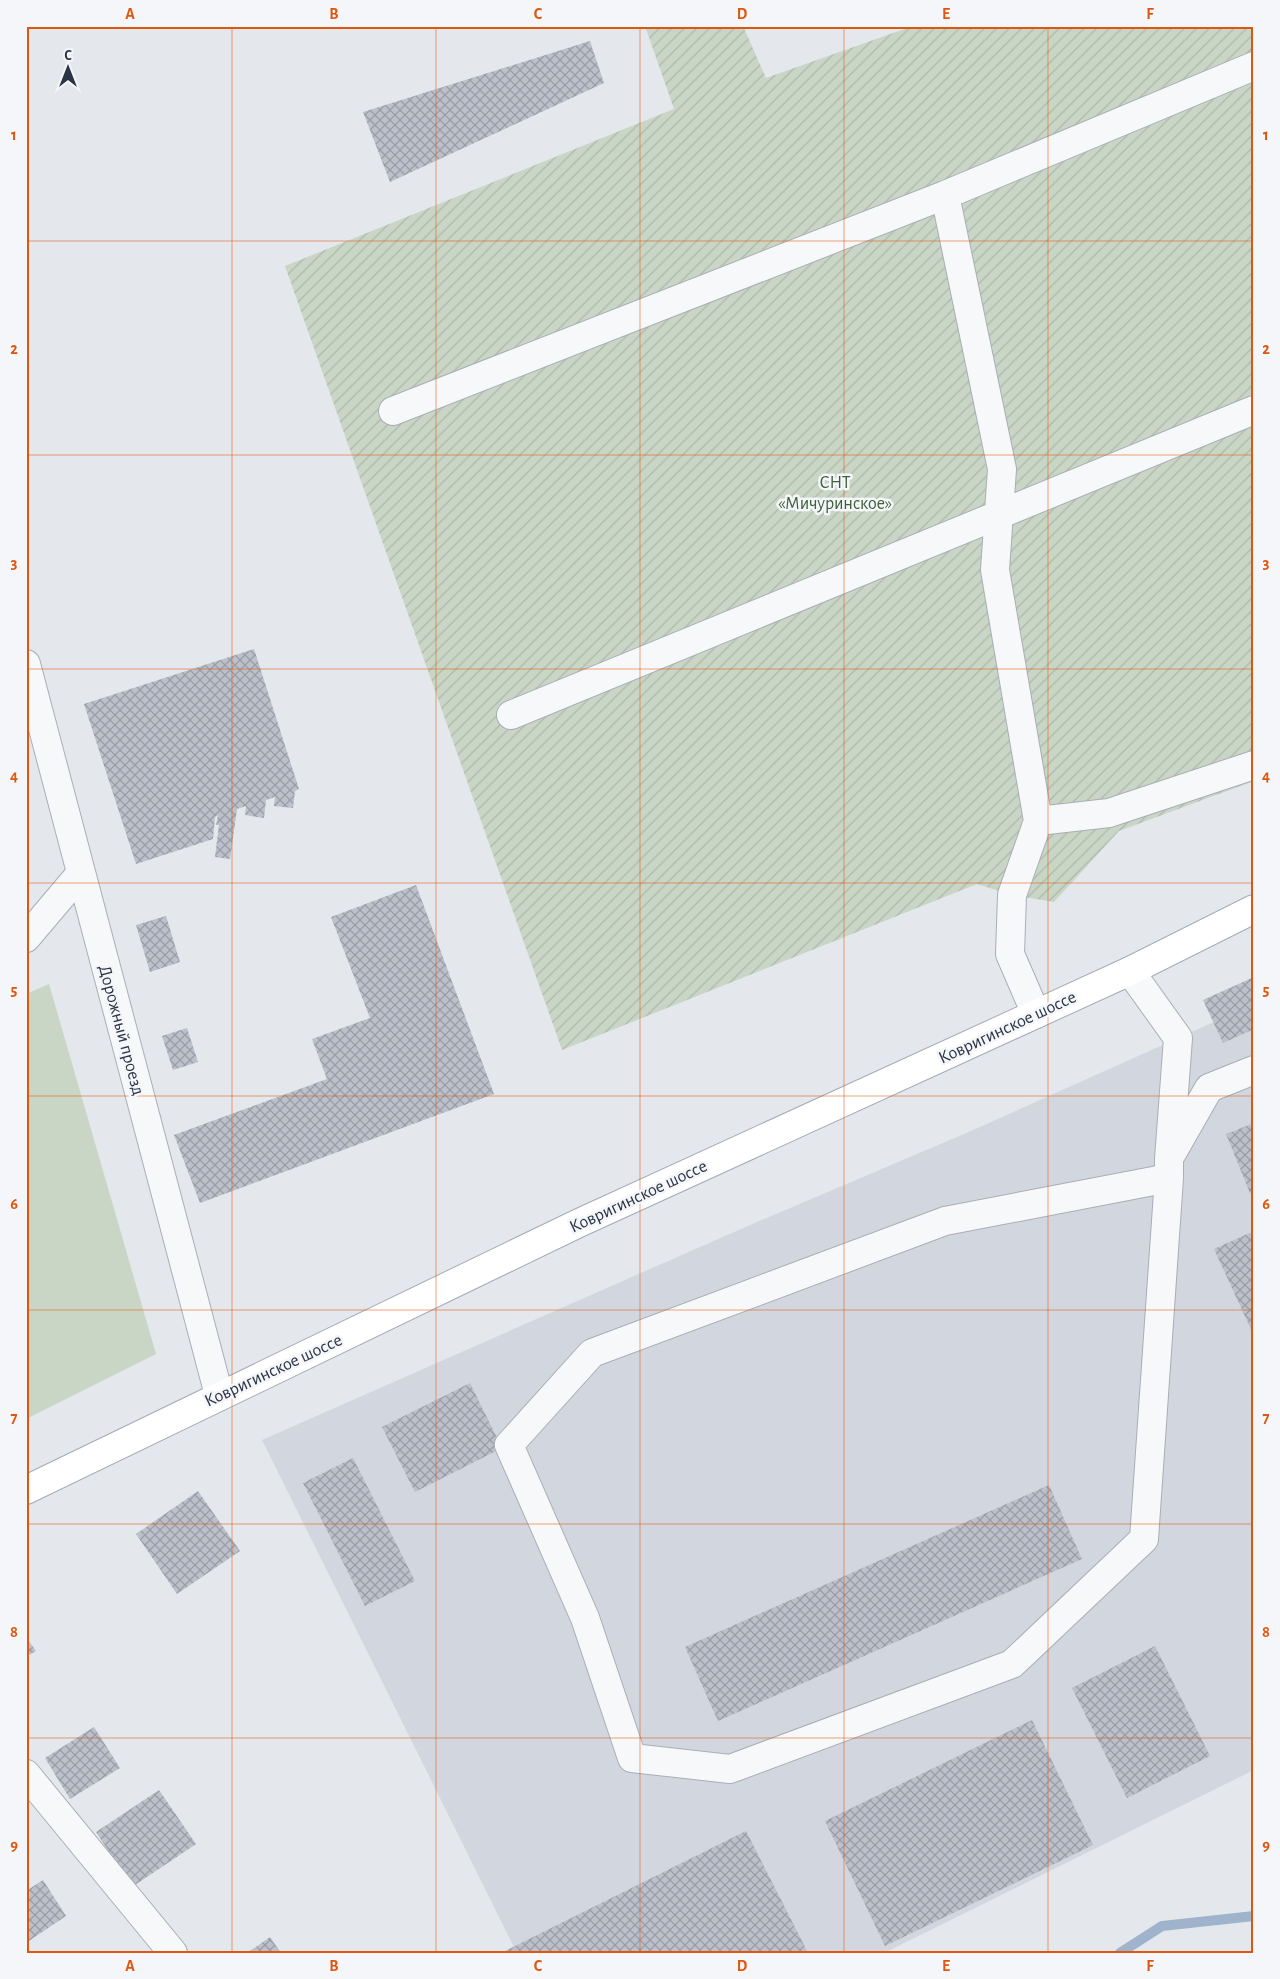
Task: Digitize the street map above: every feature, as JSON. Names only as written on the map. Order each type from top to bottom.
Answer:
[{"type":"main road","name":"Ковригинское шоссе","points":[[26,1490],[219,1395],[579,1223],[1130,971],[1254,909]]},
{"type":"street","points":[[394,411],[944,195],[1254,66]]},
{"type":"street","points":[[944,195],[1002,469],[995,570],[1038,821],[1012,895],[1010,954],[1036,1014]]},
{"type":"street","points":[[511,715],[1254,410]]},
{"type":"street","name":"Дорожный проезд","points":[[26,664],[219,1395]]},
{"type":"street","points":[[1038,821],[1109,813],[1254,764]]},
{"type":"street","points":[[26,938],[81,873]]},
{"type":"street","points":[[1130,971],[1178,1038],[1169,1168],[1144,1539],[1012,1664],[730,1769],[632,1758],[585,1618],[509,1444],[592,1353],[945,1221],[1169,1168],[1210,1088],[1254,1070]]},
{"type":"street","points":[[26,1774],[172,1953]]},
{"type":"shaded area","points":[[1254,1004],[1254,1768],[1250,1772],[884,1953],[517,1953],[262,1440],[750,1225],[971,1131]]},
{"type":"green space","name":"СНТ «Мичуринское»","points":[[645,26],[743,26],[766,78],[913,26],[1254,26],[1254,781],[1119,831],[1054,902],[1012,895],[977,884],[562,1050],[285,266],[674,109]]},
{"type":"green space","points":[[49,984],[156,1354],[26,1419],[26,994]]},
{"type":"building","points":[[590,41],[604,83],[390,182],[363,112]]},
{"type":"building","points":[[254,649],[299,789],[295,791],[293,808],[274,806],[275,797],[266,800],[264,818],[245,815],[246,806],[237,809],[230,859],[215,857],[219,825],[216,825],[218,815],[215,817],[213,839],[136,864],[84,704]]},
{"type":"building","points":[[416,885],[494,1094],[200,1203],[174,1135],[327,1079],[312,1039],[370,1018],[331,917]]},
{"type":"building","points":[[166,916],[180,962],[150,972],[136,925]]},
{"type":"building","points":[[1254,977],[1254,1029],[1223,1043],[1203,1000]]},
{"type":"building","points":[[187,1028],[198,1062],[173,1070],[162,1036]]},
{"type":"building","points":[[1254,1123],[1254,1191],[1250,1193],[1226,1134]]},
{"type":"building","points":[[1254,1231],[1254,1336],[1214,1249]]},
{"type":"building","points":[[470,1383],[502,1448],[415,1492],[382,1427]]},
{"type":"building","points":[[353,1458],[415,1581],[365,1606],[303,1483]]},
{"type":"building","points":[[1049,1485],[1082,1559],[718,1721],[685,1647]]},
{"type":"building","points":[[198,1491],[240,1551],[177,1594],[136,1534]]},
{"type":"building","points":[[26,1637],[36,1651],[26,1657]]},
{"type":"building","points":[[1155,1646],[1210,1756],[1127,1798],[1072,1688]]},
{"type":"building","points":[[1032,1720],[1093,1845],[885,1946],[825,1821]]},
{"type":"building","points":[[94,1727],[120,1768],[70,1799],[45,1758]]},
{"type":"building","points":[[159,1790],[196,1844],[132,1887],[96,1832]]},
{"type":"building","points":[[746,1831],[808,1953],[501,1953]]},
{"type":"building","points":[[43,1880],[66,1916],[26,1943],[26,1891]]},
{"type":"building","points":[[270,1937],[281,1953],[247,1953]]},
{"type":"waterway","points":[[1120,1953],[1162,1926],[1254,1916]]}]
